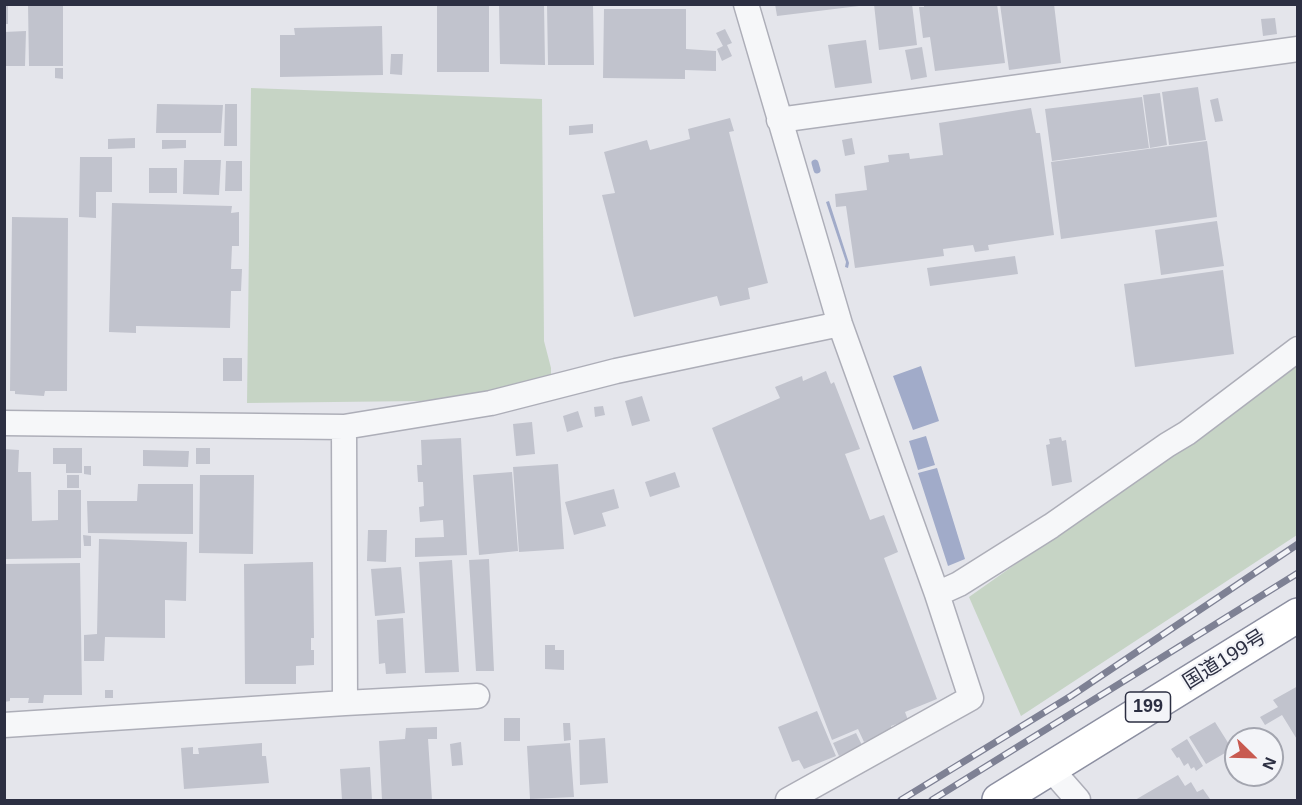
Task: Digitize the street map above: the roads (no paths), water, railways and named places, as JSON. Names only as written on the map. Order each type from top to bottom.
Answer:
[{"type":"highway","name":"国道199号","points":[[1057,788],[1298,615]]},
{"type":"highway","name":"国道199号","points":[[999,801],[1057,788],[1298,641]]},
{"type":"street","points":[[746,4],[840,324],[938,594],[971,698],[788,801]]},
{"type":"street","points":[[779,120],[1298,49]]},
{"type":"street","points":[[4,423],[344,427],[491,403],[616,371],[840,324]]},
{"type":"street","points":[[938,594],[959,584],[1051,526],[1187,433],[1298,349]]},
{"type":"street","points":[[344,427],[345,703]]},
{"type":"street","points":[[4,725],[477,696]]},
{"type":"water","points":[[829,201],[849,263],[848,268],[845,267],[846,262],[826,202]]},
{"type":"water","points":[[921,366],[939,421],[913,430],[893,376]]},
{"type":"water","points":[[926,436],[935,465],[918,470],[909,441]]},
{"type":"water","points":[[937,468],[965,559],[948,566],[918,473]]},
{"type":"waterway","points":[[815,163],[817,170]]},
{"type":"railway","points":[[901,800],[1071,696],[1298,544]]},
{"type":"railway","points":[[932,800],[1298,573]]}]
